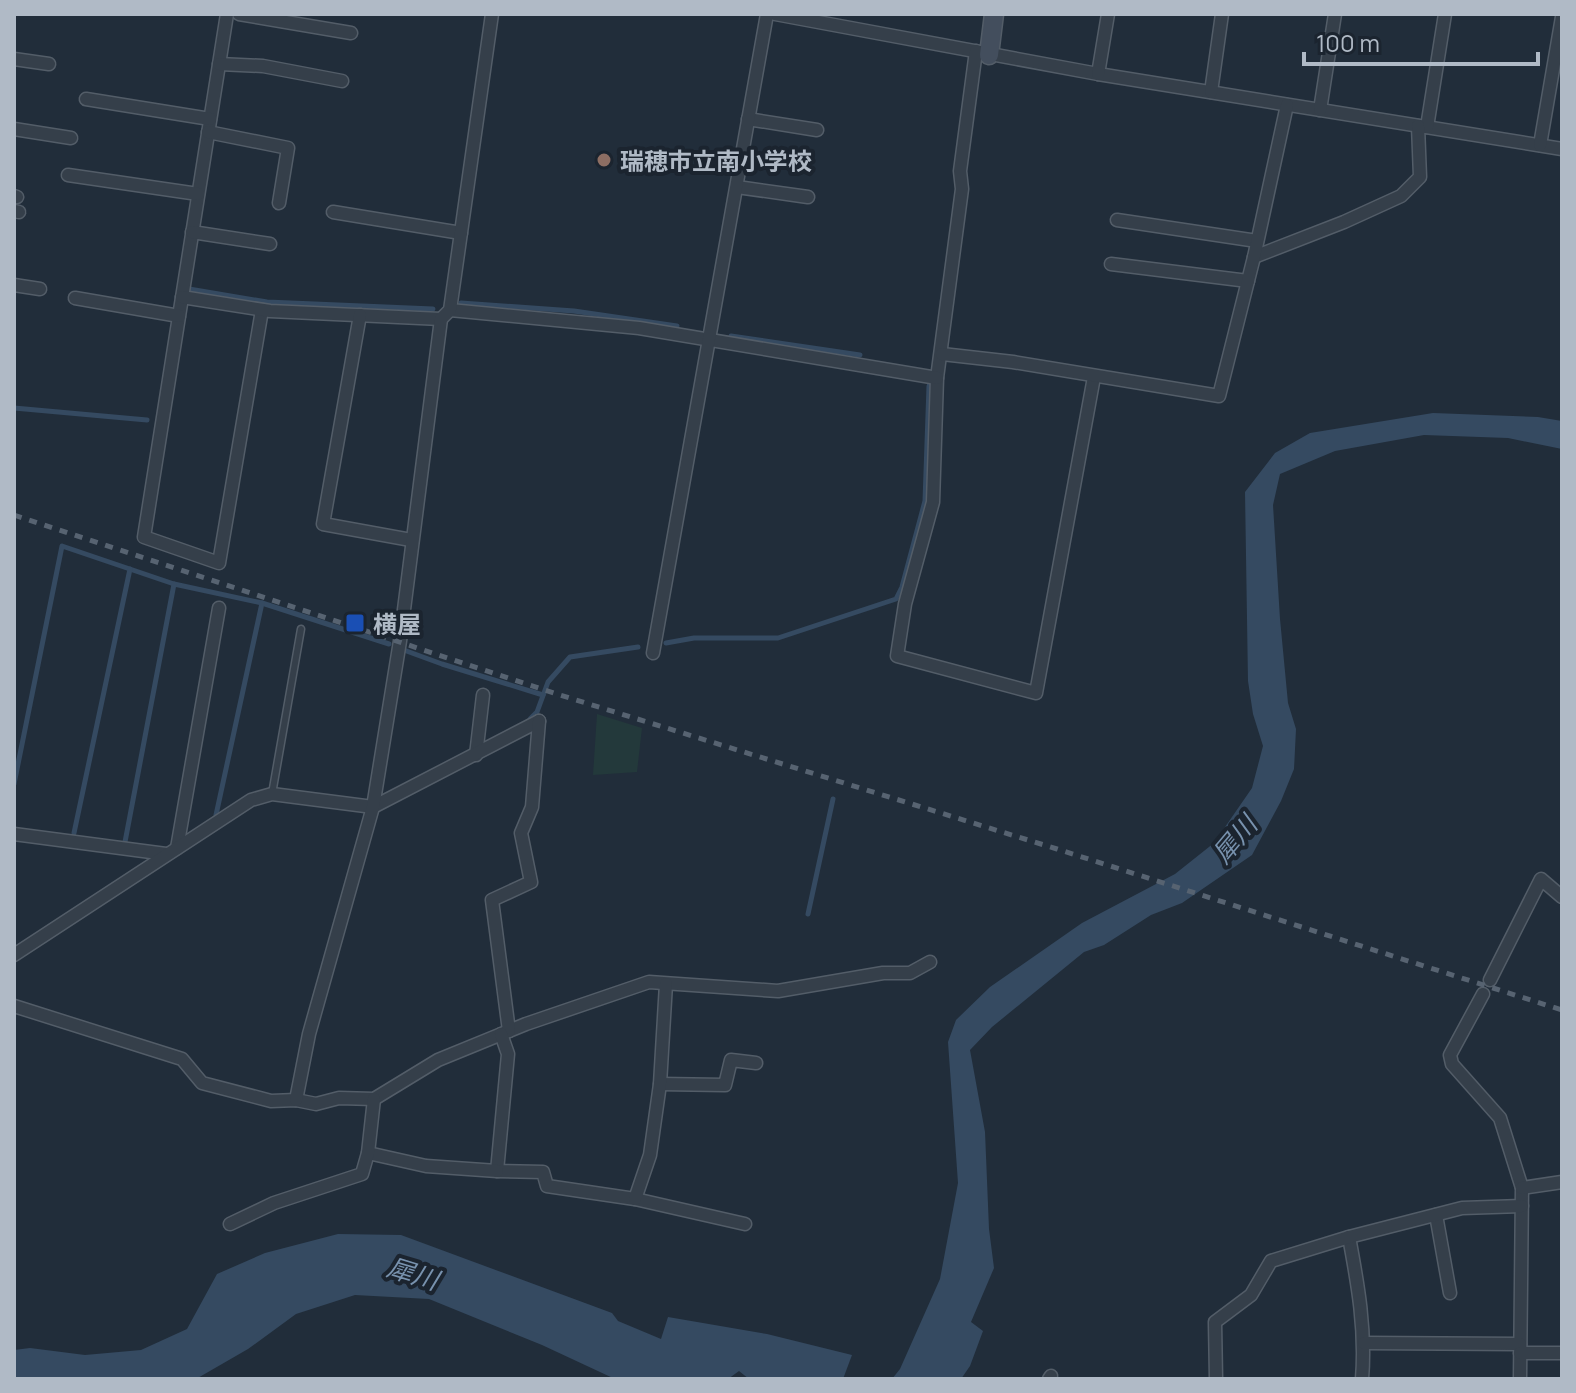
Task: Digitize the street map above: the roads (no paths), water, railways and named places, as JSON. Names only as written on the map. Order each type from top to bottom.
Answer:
[{"type":"street","points":[[227,14],[144,537],[219,563],[262,310]]},
{"type":"street","points":[[239,14],[351,33]]},
{"type":"street","points":[[296,1100],[309,1034],[373,807],[492,14]]},
{"type":"street","points":[[653,653],[767,14]]},
{"type":"street","points":[[775,14],[803,16],[1098,74],[1562,149]]},
{"type":"street","points":[[994,14],[982,53],[937,378],[933,502],[905,604],[897,656],[1036,693],[1094,377]]},
{"type":"street","points":[[1098,74],[1108,14]]},
{"type":"street","points":[[1211,92],[1222,14]]},
{"type":"street","points":[[1320,110],[1335,14]]},
{"type":"street","points":[[1254,257],[1401,196],[1420,177],[1423,126],[1445,14]]},
{"type":"street","points":[[1540,145],[1562,17]]},
{"type":"street","points":[[14,59],[49,64]]},
{"type":"street","points":[[219,64],[263,66],[342,81]]},
{"type":"street","points":[[86,99],[209,125],[288,148],[279,203]]},
{"type":"street","points":[[942,354],[1013,362],[1219,396],[1254,257],[1287,105]]},
{"type":"street","points":[[748,119],[817,130]]},
{"type":"street","points":[[14,129],[71,138]]},
{"type":"street","points":[[68,175],[198,194]]},
{"type":"street","points":[[737,187],[808,197]]},
{"type":"street","points":[[333,212],[461,233]]},
{"type":"street","points":[[1117,220],[1257,241]]},
{"type":"street","points":[[192,232],[270,244]]},
{"type":"street","points":[[1111,264],[1248,281]]},
{"type":"street","points":[[14,285],[40,289]]},
{"type":"street","points":[[182,297],[262,310],[563,319],[709,338],[937,378]]},
{"type":"street","points":[[75,298],[179,316]]},
{"type":"street","points":[[360,315],[323,524],[411,540]]},
{"type":"street","points":[[172,851],[219,608]]},
{"type":"street","points":[[476,755],[483,695]]},
{"type":"street","points":[[14,955],[251,800],[272,794],[373,807],[539,721],[532,807],[521,833],[531,882],[492,900],[508,1054],[497,1171]]},
{"type":"street","points":[[14,834],[172,851]]},
{"type":"street","points":[[1490,980],[1541,879],[1562,897]]},
{"type":"street","points":[[14,1006],[182,1059],[202,1083],[271,1101],[296,1100],[316,1104],[339,1098],[374,1099],[438,1060],[649,982],[778,991],[883,973],[910,973],[930,962]]},
{"type":"street","points":[[635,1199],[650,1155],[660,1084],[666,984]]},
{"type":"street","points":[[1483,994],[1450,1055],[1452,1064],[1500,1118],[1522,1188],[1520,1379]]},
{"type":"street","points":[[660,1084],[725,1085],[731,1060],[756,1063]]},
{"type":"street","points":[[230,1224],[274,1203],[362,1174],[368,1153],[374,1099]]},
{"type":"street","points":[[368,1153],[426,1166],[543,1172],[547,1186],[635,1199],[745,1224]]},
{"type":"street","points":[[1522,1188],[1562,1182]]},
{"type":"street","points":[[1216,1379],[1215,1322],[1251,1295],[1271,1261],[1462,1208],[1522,1206]]},
{"type":"street","points":[[1436,1215],[1450,1293]]},
{"type":"street","points":[[1349,1237],[1361,1298],[1364,1343],[1362,1379]]},
{"type":"street","points":[[1364,1343],[1562,1353]]},
{"type":"lane","points":[[272,794],[301,629]]},
{"type":"water","name":"犀川","points":[[1433,413],[1538,417],[1562,421],[1562,449],[1508,438],[1424,435],[1335,451],[1280,474],[1273,505],[1280,619],[1288,703],[1296,729],[1294,769],[1281,801],[1252,855],[1182,903],[1151,915],[1104,945],[1084,952],[992,1027],[970,1050],[985,1132],[989,1229],[994,1268],[971,1322],[983,1331],[970,1366],[961,1379],[892,1379],[900,1369],[940,1279],[958,1183],[948,1042],[956,1020],[990,987],[1082,923],[1175,874],[1214,843],[1252,788],[1263,746],[1253,714],[1248,681],[1245,492],[1275,453],[1310,433]]},
{"type":"water","name":"犀川","points":[[338,1234],[401,1235],[612,1313],[618,1321],[661,1339],[668,1317],[767,1334],[852,1355],[843,1379],[749,1379],[739,1371],[728,1379],[615,1379],[429,1299],[355,1295],[296,1314],[248,1349],[196,1379],[14,1379],[14,1350],[30,1348],[85,1355],[141,1350],[187,1329],[217,1274],[265,1253]]},
{"type":"waterway","points":[[189,289],[267,302],[433,309]]},
{"type":"waterway","points":[[461,303],[574,311],[677,326]]},
{"type":"waterway","points":[[731,336],[860,355]]},
{"type":"waterway","points":[[666,643],[694,638],[778,638],[896,599],[925,501],[929,386]]},
{"type":"waterway","points":[[14,408],[147,420]]},
{"type":"waterway","points":[[14,784],[62,546],[174,584],[262,603],[389,644]]},
{"type":"waterway","points":[[74,833],[130,569]]},
{"type":"waterway","points":[[125,842],[174,584]]},
{"type":"waterway","points":[[216,815],[262,603]]},
{"type":"waterway","points":[[530,719],[537,712],[548,682],[570,657],[638,647]]},
{"type":"waterway","points":[[401,649],[543,695]]},
{"type":"waterway","points":[[808,914],[833,799]]},
{"type":"railway","points":[[14,515],[560,695],[1562,1010]]},
{"type":"place","name":"瑞穂市立南小学校","points":[[604,160]]},
{"type":"place","name":"横屋","points":[[355,623]]}]
